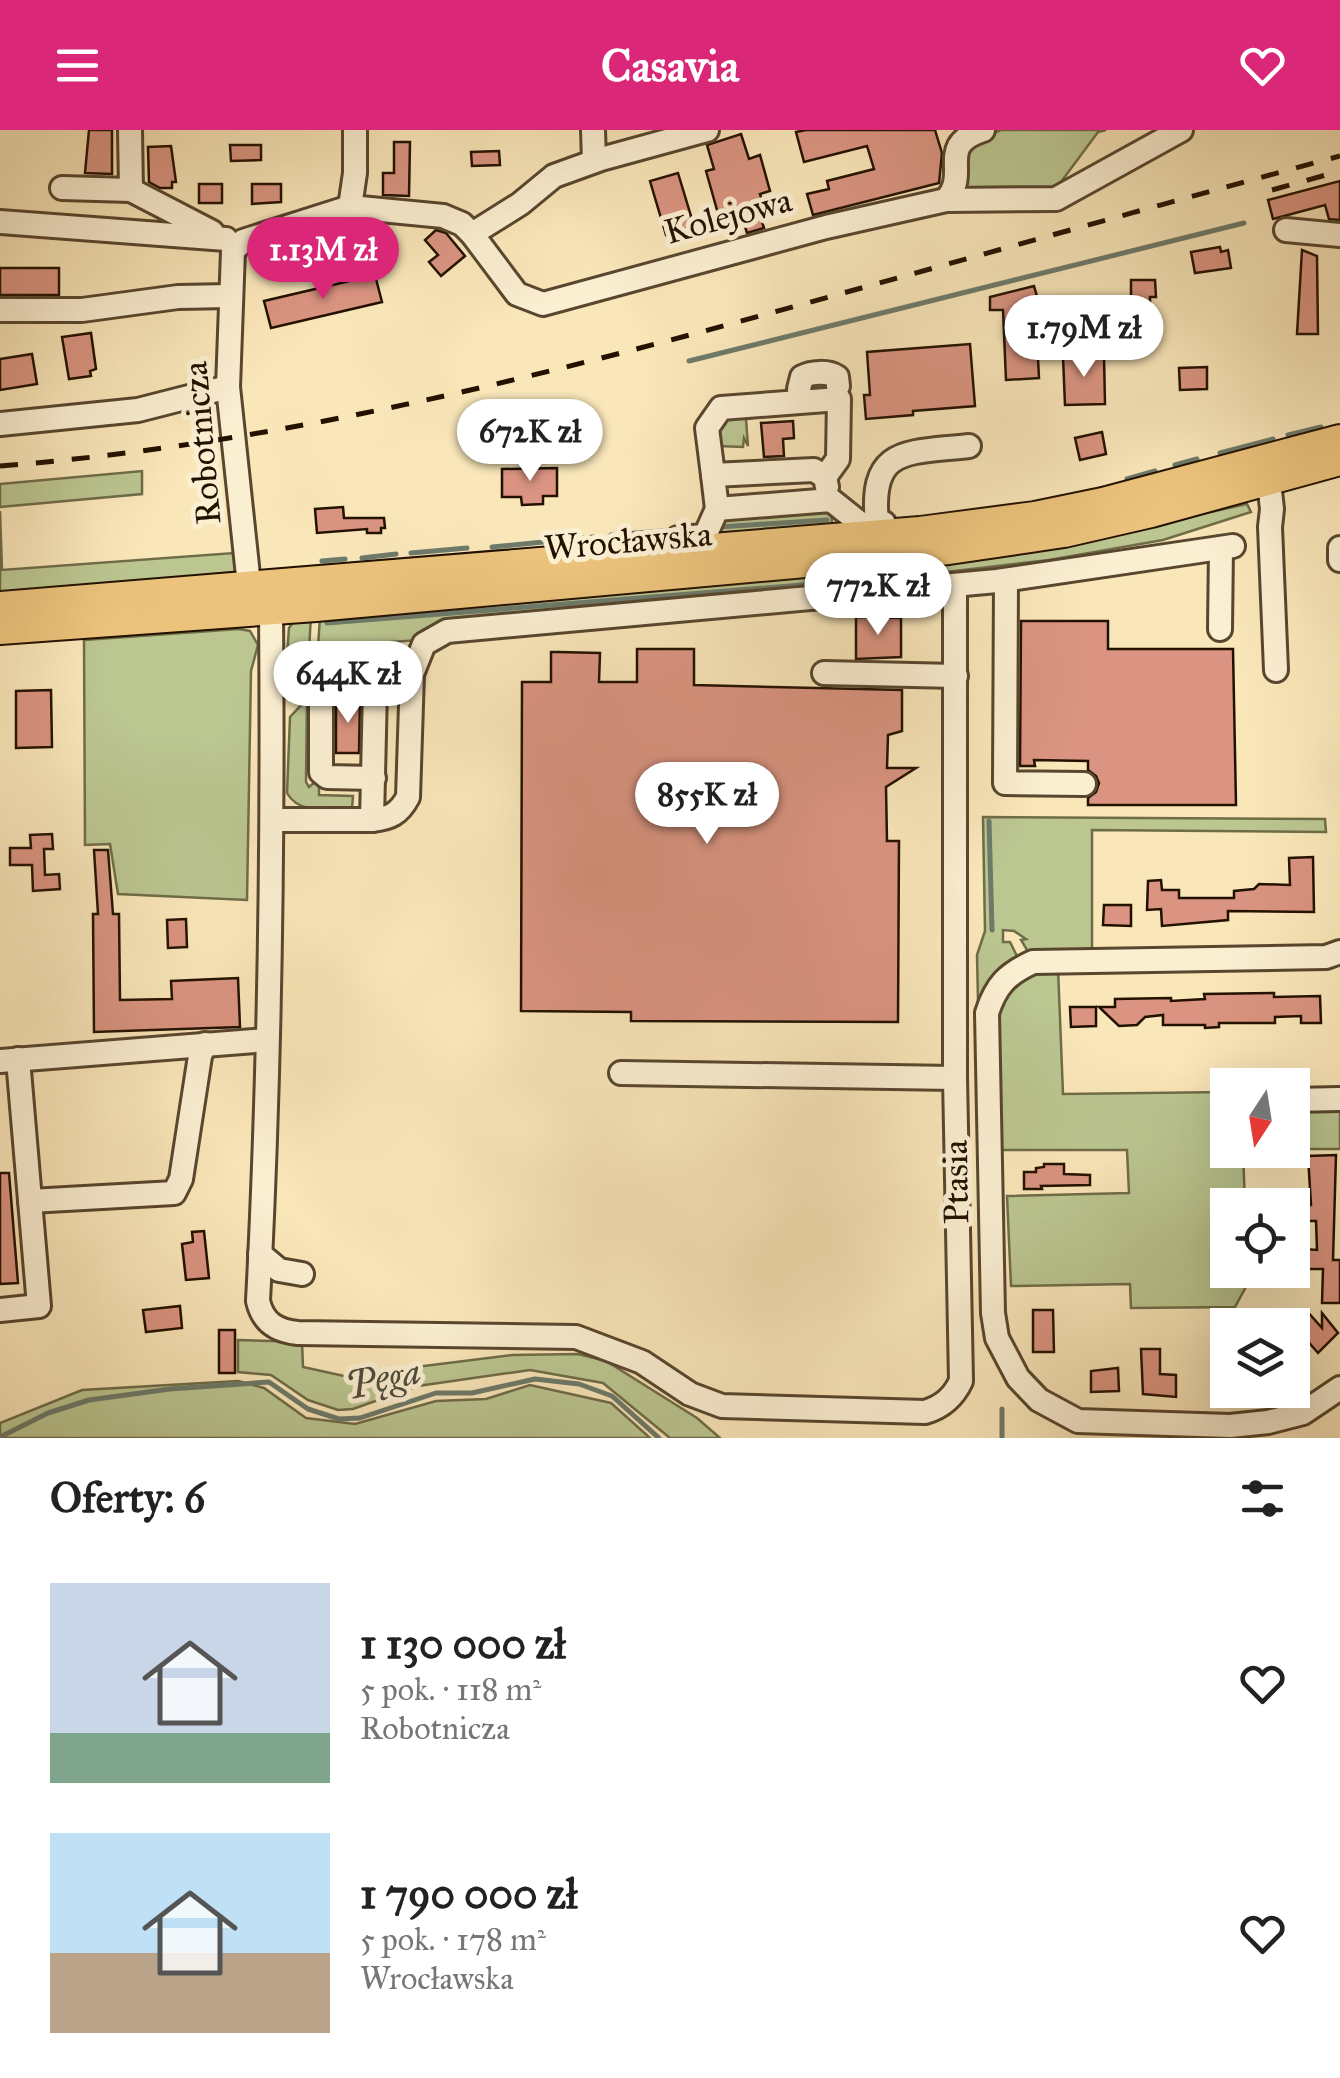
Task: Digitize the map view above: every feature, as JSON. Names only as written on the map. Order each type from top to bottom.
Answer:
[{"type":"main road","name":"Wrocławska","points":[[0,606],[920,530],[1034,516],[1103,502],[1340,439]]},
{"type":"main road","name":"Wrocławska","points":[[0,630],[949,550],[1064,533],[1340,461]]},
{"type":"street","points":[[130,130],[131,190]]},
{"type":"street","points":[[350,207],[355,130]]},
{"type":"street","points":[[593,130],[594,161]]},
{"type":"street","points":[[0,222],[232,242],[350,207],[444,216],[462,224],[472,234],[520,204],[554,176],[651,138],[707,130]]},
{"type":"street","points":[[946,200],[953,193],[958,143],[983,130]]},
{"type":"street","name":"Kolejowa","points":[[472,234],[517,294],[542,304],[826,227],[946,200],[1056,199],[1181,130]]},
{"type":"street","points":[[62,188],[131,190],[232,242]]},
{"type":"street","points":[[1286,230],[1340,235]]},
{"type":"street","name":"Robotnicza","points":[[232,242],[228,388],[249,585]]},
{"type":"street","points":[[0,310],[82,310],[178,297],[230,296]]},
{"type":"street","points":[[0,424],[138,410],[228,388]]},
{"type":"street","points":[[574,557],[605,543],[705,536],[717,509],[707,428],[721,408],[839,392],[838,459],[828,488]]},
{"type":"street","points":[[877,523],[875,484],[900,454],[968,446]]},
{"type":"street","points":[[712,475],[814,470],[861,524],[905,522],[920,530]]},
{"type":"street","points":[[1268,482],[1276,670]]},
{"type":"street","points":[[717,509],[828,488]]},
{"type":"street","points":[[272,820],[372,820],[388,818],[401,810],[408,798],[412,683],[424,644],[439,634],[459,629],[1006,580],[1227,547],[1220,629]]},
{"type":"street","points":[[1340,548],[1340,560]]},
{"type":"street","points":[[1006,580],[1006,784],[1084,784]]},
{"type":"street","points":[[286,582],[271,610],[272,820],[259,1308],[273,1326],[286,1332],[576,1337],[642,1362],[690,1394],[722,1406],[925,1412],[939,1408],[961,1382],[955,585]]},
{"type":"street","points":[[249,585],[271,610]]},
{"type":"street","points":[[374,778],[328,777],[320,768],[323,681],[331,672],[358,672],[374,684],[412,683]]},
{"type":"street","points":[[824,672],[956,676]]},
{"type":"street","points":[[372,820],[374,684]]},
{"type":"street","name":"Ptasia","points":[[1340,952],[1326,956],[1034,962],[1002,981],[987,1013],[995,1326],[1004,1356],[1018,1378],[1039,1400],[1078,1421],[1230,1426],[1268,1422],[1302,1412],[1340,1388]]},
{"type":"street","points":[[0,1310],[40,1306],[30,1201],[9,1060],[267,1040]]},
{"type":"street","points":[[30,1201],[174,1192],[181,1179],[205,1044]]},
{"type":"street","points":[[622,1074],[956,1078]]},
{"type":"street","points":[[1310,1100],[1340,1100]]},
{"type":"street","points":[[260,1254],[278,1270],[302,1274]]},
{"type":"green space","points":[[1001,130],[1106,130],[1098,132],[1055,190],[963,194],[969,143]]},
{"type":"green space","points":[[752,411],[753,418],[746,419],[748,446],[744,438],[743,447],[718,446],[716,421]]},
{"type":"green space","points":[[142,471],[142,494],[0,507],[0,484]]},
{"type":"green space","points":[[1247,504],[1251,512],[1163,540],[1049,560],[938,573],[930,580],[420,640],[318,647],[320,617],[1097,537]]},
{"type":"green space","points":[[830,510],[829,527],[721,539],[718,533],[724,519]]},
{"type":"green space","points":[[0,511],[2,570],[234,553],[235,572],[0,596]]},
{"type":"green space","points":[[311,615],[307,686],[294,698],[284,696],[289,628],[293,622]]},
{"type":"green space","points":[[250,631],[258,645],[251,671],[247,900],[118,894],[110,844],[85,845],[84,640]]},
{"type":"green space","points":[[307,699],[306,782],[309,787],[319,783],[319,795],[353,796],[352,809],[307,808],[287,793],[290,717]]},
{"type":"green space","points":[[983,817],[1325,819],[1326,832],[1092,830],[1092,953],[1030,955],[1021,940],[1026,939],[1014,931],[1003,930],[1003,942],[1010,942],[1017,961],[998,975],[978,1001],[977,955],[985,931]]},
{"type":"green space","points":[[1058,968],[1063,1094],[1210,1092],[1210,1168],[1244,1168],[1244,1188],[1210,1188],[1210,1288],[1245,1288],[1235,1307],[1131,1308],[1130,1284],[1011,1286],[1007,1196],[1129,1193],[1127,1150],[998,1150],[994,1045],[999,1006],[1010,988],[1035,973]]},
{"type":"green space","points":[[1310,1106],[1340,1106],[1340,1149],[1310,1149]]},
{"type":"green space","points":[[238,1340],[302,1342],[303,1367],[344,1376],[512,1355],[578,1354],[606,1361],[697,1418],[720,1438],[670,1438],[603,1383],[530,1370],[418,1386],[353,1409],[338,1410],[308,1400],[271,1375],[238,1372]]},
{"type":"green space","points":[[238,1381],[264,1388],[306,1418],[355,1424],[436,1401],[486,1399],[530,1385],[611,1403],[650,1438],[0,1438],[0,1423],[82,1390]]},
{"type":"building","points":[[89,130],[112,130],[112,174],[85,173]]},
{"type":"building","points":[[935,130],[942,153],[939,183],[813,215],[807,194],[829,189],[827,181],[874,169],[867,146],[804,162],[796,132]]},
{"type":"building","points":[[741,134],[749,159],[760,155],[770,191],[760,194],[763,204],[757,206],[764,228],[747,233],[740,211],[719,217],[706,171],[714,169],[707,145]]},
{"type":"building","points":[[394,142],[410,142],[409,196],[383,195],[383,173],[394,173]]},
{"type":"building","points":[[230,145],[261,145],[261,160],[231,161]]},
{"type":"building","points":[[171,146],[176,182],[172,182],[172,188],[160,188],[149,182],[148,147]]},
{"type":"building","points":[[499,151],[500,165],[472,166],[471,152]]},
{"type":"building","points":[[678,173],[694,226],[666,235],[650,181]]},
{"type":"building","points":[[1340,181],[1340,220],[1329,219],[1325,205],[1273,219],[1268,200]]},
{"type":"building","points":[[199,184],[222,184],[222,203],[199,203]]},
{"type":"building","points":[[252,184],[281,184],[281,202],[252,204]]},
{"type":"building","points":[[436,230],[446,233],[465,256],[441,276],[429,262],[438,255],[425,240]]},
{"type":"building","points":[[1220,247],[1221,252],[1228,250],[1231,268],[1195,273],[1191,252]]},
{"type":"building","points":[[1302,250],[1317,256],[1318,334],[1297,334]]},
{"type":"building","points":[[0,268],[59,268],[59,295],[0,295]]},
{"type":"building","points":[[375,275],[382,302],[271,328],[264,301]]},
{"type":"building","points":[[1131,280],[1155,280],[1156,297],[1150,297],[1150,307],[1137,307],[1137,313],[1084,318],[1083,304],[1131,296]]},
{"type":"building","points":[[1034,286],[1038,300],[1035,301],[1039,378],[1006,380],[1003,310],[990,310],[990,297]]},
{"type":"building","points":[[91,333],[96,369],[90,371],[91,376],[69,379],[62,337]]},
{"type":"building","points":[[970,344],[975,406],[866,419],[864,395],[870,395],[867,352]]},
{"type":"building","points":[[32,354],[37,384],[0,390],[0,359]]},
{"type":"building","points":[[1104,356],[1105,404],[1065,405],[1063,357]]},
{"type":"building","points":[[1207,367],[1207,389],[1180,390],[1179,368]]},
{"type":"building","points":[[793,421],[794,438],[783,439],[784,456],[764,457],[761,423]]},
{"type":"building","points":[[1102,432],[1106,454],[1080,460],[1075,438]]},
{"type":"building","points":[[557,468],[557,496],[543,496],[543,504],[522,505],[521,497],[502,497],[502,469]]},
{"type":"building","points":[[343,507],[344,518],[384,518],[385,528],[381,528],[381,533],[367,533],[367,529],[317,533],[315,509]]},
{"type":"building","points":[[856,617],[901,618],[901,657],[856,659]]},
{"type":"building","points":[[1021,621],[1108,621],[1108,649],[1233,649],[1236,805],[1088,805],[1088,798],[1099,783],[1088,770],[1088,761],[1034,760],[1035,766],[1020,766]]},
{"type":"building","points":[[637,649],[694,649],[694,685],[902,690],[902,731],[888,735],[887,768],[916,768],[886,787],[887,841],[899,841],[898,1022],[631,1021],[631,1012],[521,1011],[522,682],[551,682],[551,652],[558,652],[600,653],[599,682],[637,682]]},
{"type":"building","points":[[51,690],[52,747],[16,748],[16,691]]},
{"type":"building","points":[[336,699],[360,699],[359,753],[336,753]]},
{"type":"building","points":[[52,834],[53,849],[44,849],[45,875],[59,874],[60,889],[33,891],[32,865],[10,865],[10,848],[31,848],[30,835]]},
{"type":"building","points":[[94,850],[108,850],[113,914],[119,914],[120,1000],[172,999],[171,981],[238,978],[240,1027],[94,1032],[93,914],[98,914]]},
{"type":"building","points":[[1313,857],[1314,912],[1228,911],[1228,920],[1162,926],[1161,909],[1147,910],[1148,881],[1161,880],[1162,890],[1179,890],[1179,898],[1234,898],[1234,891],[1254,889],[1259,884],[1290,885],[1289,858]]},
{"type":"building","points":[[1104,905],[1131,905],[1131,926],[1103,925]]},
{"type":"building","points":[[186,919],[187,947],[168,948],[167,920]]},
{"type":"building","points":[[1274,993],[1274,997],[1320,996],[1321,1023],[1301,1023],[1301,1016],[1275,1017],[1275,1023],[1219,1023],[1219,1027],[1205,1028],[1163,1025],[1163,1015],[1145,1017],[1137,1025],[1119,1026],[1099,1007],[1115,1007],[1115,999],[1171,1001],[1205,999],[1204,994]]},
{"type":"building","points":[[1070,1007],[1096,1007],[1096,1026],[1071,1027]]},
{"type":"building","points":[[1336,1155],[1333,1260],[1340,1260],[1340,1303],[1322,1303],[1323,1269],[1310,1269],[1310,1249],[1317,1250],[1316,1221],[1310,1221],[1310,1156]]},
{"type":"building","points":[[1044,1164],[1064,1164],[1064,1174],[1090,1175],[1090,1185],[1024,1189],[1024,1172],[1036,1172]]},
{"type":"building","points":[[0,1173],[9,1173],[18,1283],[0,1284]]},
{"type":"building","points":[[204,1231],[209,1278],[186,1280],[182,1244],[193,1242],[192,1232]]},
{"type":"building","points":[[180,1306],[182,1328],[146,1332],[143,1310]]},
{"type":"building","points":[[1033,1310],[1053,1310],[1054,1352],[1033,1352]]},
{"type":"building","points":[[1322,1313],[1338,1333],[1318,1353],[1310,1344],[1310,1314],[1322,1328]]},
{"type":"building","points":[[219,1330],[235,1330],[235,1373],[219,1373]]},
{"type":"building","points":[[1141,1349],[1160,1349],[1160,1374],[1176,1375],[1176,1397],[1143,1394]]},
{"type":"building","points":[[1118,1368],[1119,1391],[1091,1392],[1091,1371]]},
{"type":"waterway","points":[[689,361],[1244,223]]},
{"type":"waterway","points":[[1288,435],[1321,427]]},
{"type":"waterway","points":[[1220,453],[1273,439]]},
{"type":"waterway","points":[[1175,465],[1197,459]]},
{"type":"waterway","points":[[1127,479],[1155,471]]},
{"type":"waterway","points":[[719,527],[827,520]]},
{"type":"waterway","points":[[611,535],[674,530]]},
{"type":"waterway","points":[[492,547],[594,537]]},
{"type":"waterway","points":[[411,553],[467,548]]},
{"type":"waterway","points":[[362,558],[396,554]]},
{"type":"waterway","points":[[322,561],[345,559]]},
{"type":"waterway","points":[[327,623],[915,576]]},
{"type":"waterway","points":[[989,821],[992,930]]},
{"type":"waterway","name":"Pęga","points":[[0,1437],[48,1413],[89,1400],[170,1389],[269,1382],[308,1409],[339,1419],[360,1418],[436,1393],[472,1393],[535,1379],[579,1384],[612,1396],[659,1438]]},
{"type":"waterway","points":[[1002,1409],[1002,1438]]},
{"type":"railway","points":[[0,466],[206,442],[408,404],[707,330],[1340,156]]},
{"type":"railway","points":[[1272,190],[1340,171]]}]
